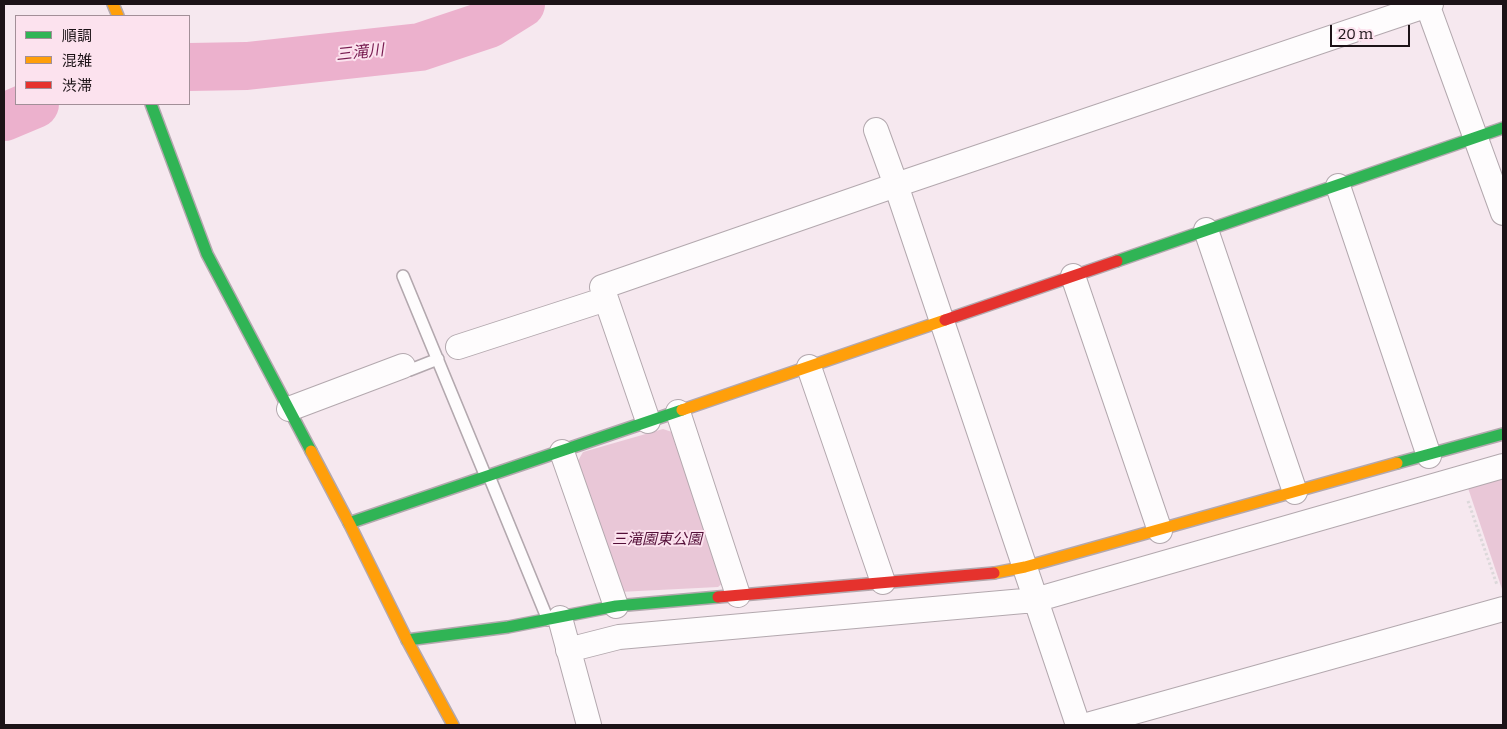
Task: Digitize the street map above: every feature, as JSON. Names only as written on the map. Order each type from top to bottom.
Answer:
[{"type":"street","points":[[648,421],[602,287],[1429,4],[1503,213]]},
{"type":"street","points":[[151,105],[207,254],[453,725]]},
{"type":"street","points":[[349,523],[562,452],[1503,128]]},
{"type":"street","points":[[876,130],[1078,725]]},
{"type":"street","points":[[1338,186],[1429,456]]},
{"type":"street","points":[[1206,230],[1295,492]]},
{"type":"street","points":[[1073,276],[1160,531]]},
{"type":"street","points":[[458,347],[606,299]]},
{"type":"street","points":[[289,409],[403,366]]},
{"type":"street","points":[[809,367],[882,582]]},
{"type":"street","points":[[678,412],[738,595]]},
{"type":"street","points":[[407,640],[508,627],[616,606],[1000,572],[1160,531],[1503,434]]},
{"type":"street","points":[[562,452],[616,606]]},
{"type":"street","points":[[568,650],[619,637],[1035,600],[1503,466]]},
{"type":"street","points":[[1087,725],[1500,598]]},
{"type":"street","points":[[554,619],[568,650],[589,725]]},
{"type":"lane","points":[[403,276],[488,477],[554,619]]},
{"type":"lane","points":[[403,366],[410,370],[438,359]]},
{"type":"path","points":[[1461,478],[1500,598]]},
{"type":"green space","name":"三滝園東公園","points":[[663,429],[675,433],[724,582],[718,587],[619,592],[575,466],[583,452]]},
{"type":"green space","points":[[1503,474],[1503,592],[1467,485]]},
{"type":"waterway","name":"三滝川","points":[[190,67],[247,66],[420,47],[489,24],[521,4]]},
{"type":"waterway","name":"三滝川","points":[[4,117],[33,105]]},
{"type":"traffic: fast","points":[[151,105],[207,254],[311,451]]},
{"type":"traffic: fast","points":[[1117,261],[1503,128]]},
{"type":"traffic: fast","points":[[349,523],[682,410]]},
{"type":"traffic: fast","points":[[1397,463],[1503,434]]},
{"type":"traffic: fast","points":[[407,640],[508,627],[616,606],[718,597]]},
{"type":"traffic: slow","points":[[113,4],[118,15]]},
{"type":"traffic: slow","points":[[682,410],[945,320]]},
{"type":"traffic: slow","points":[[311,451],[407,640],[453,725]]},
{"type":"traffic: slow","points":[[994,573],[1025,567],[1397,463]]},
{"type":"traffic: jam","points":[[945,320],[1117,261]]},
{"type":"traffic: jam","points":[[718,597],[994,573]]}]
